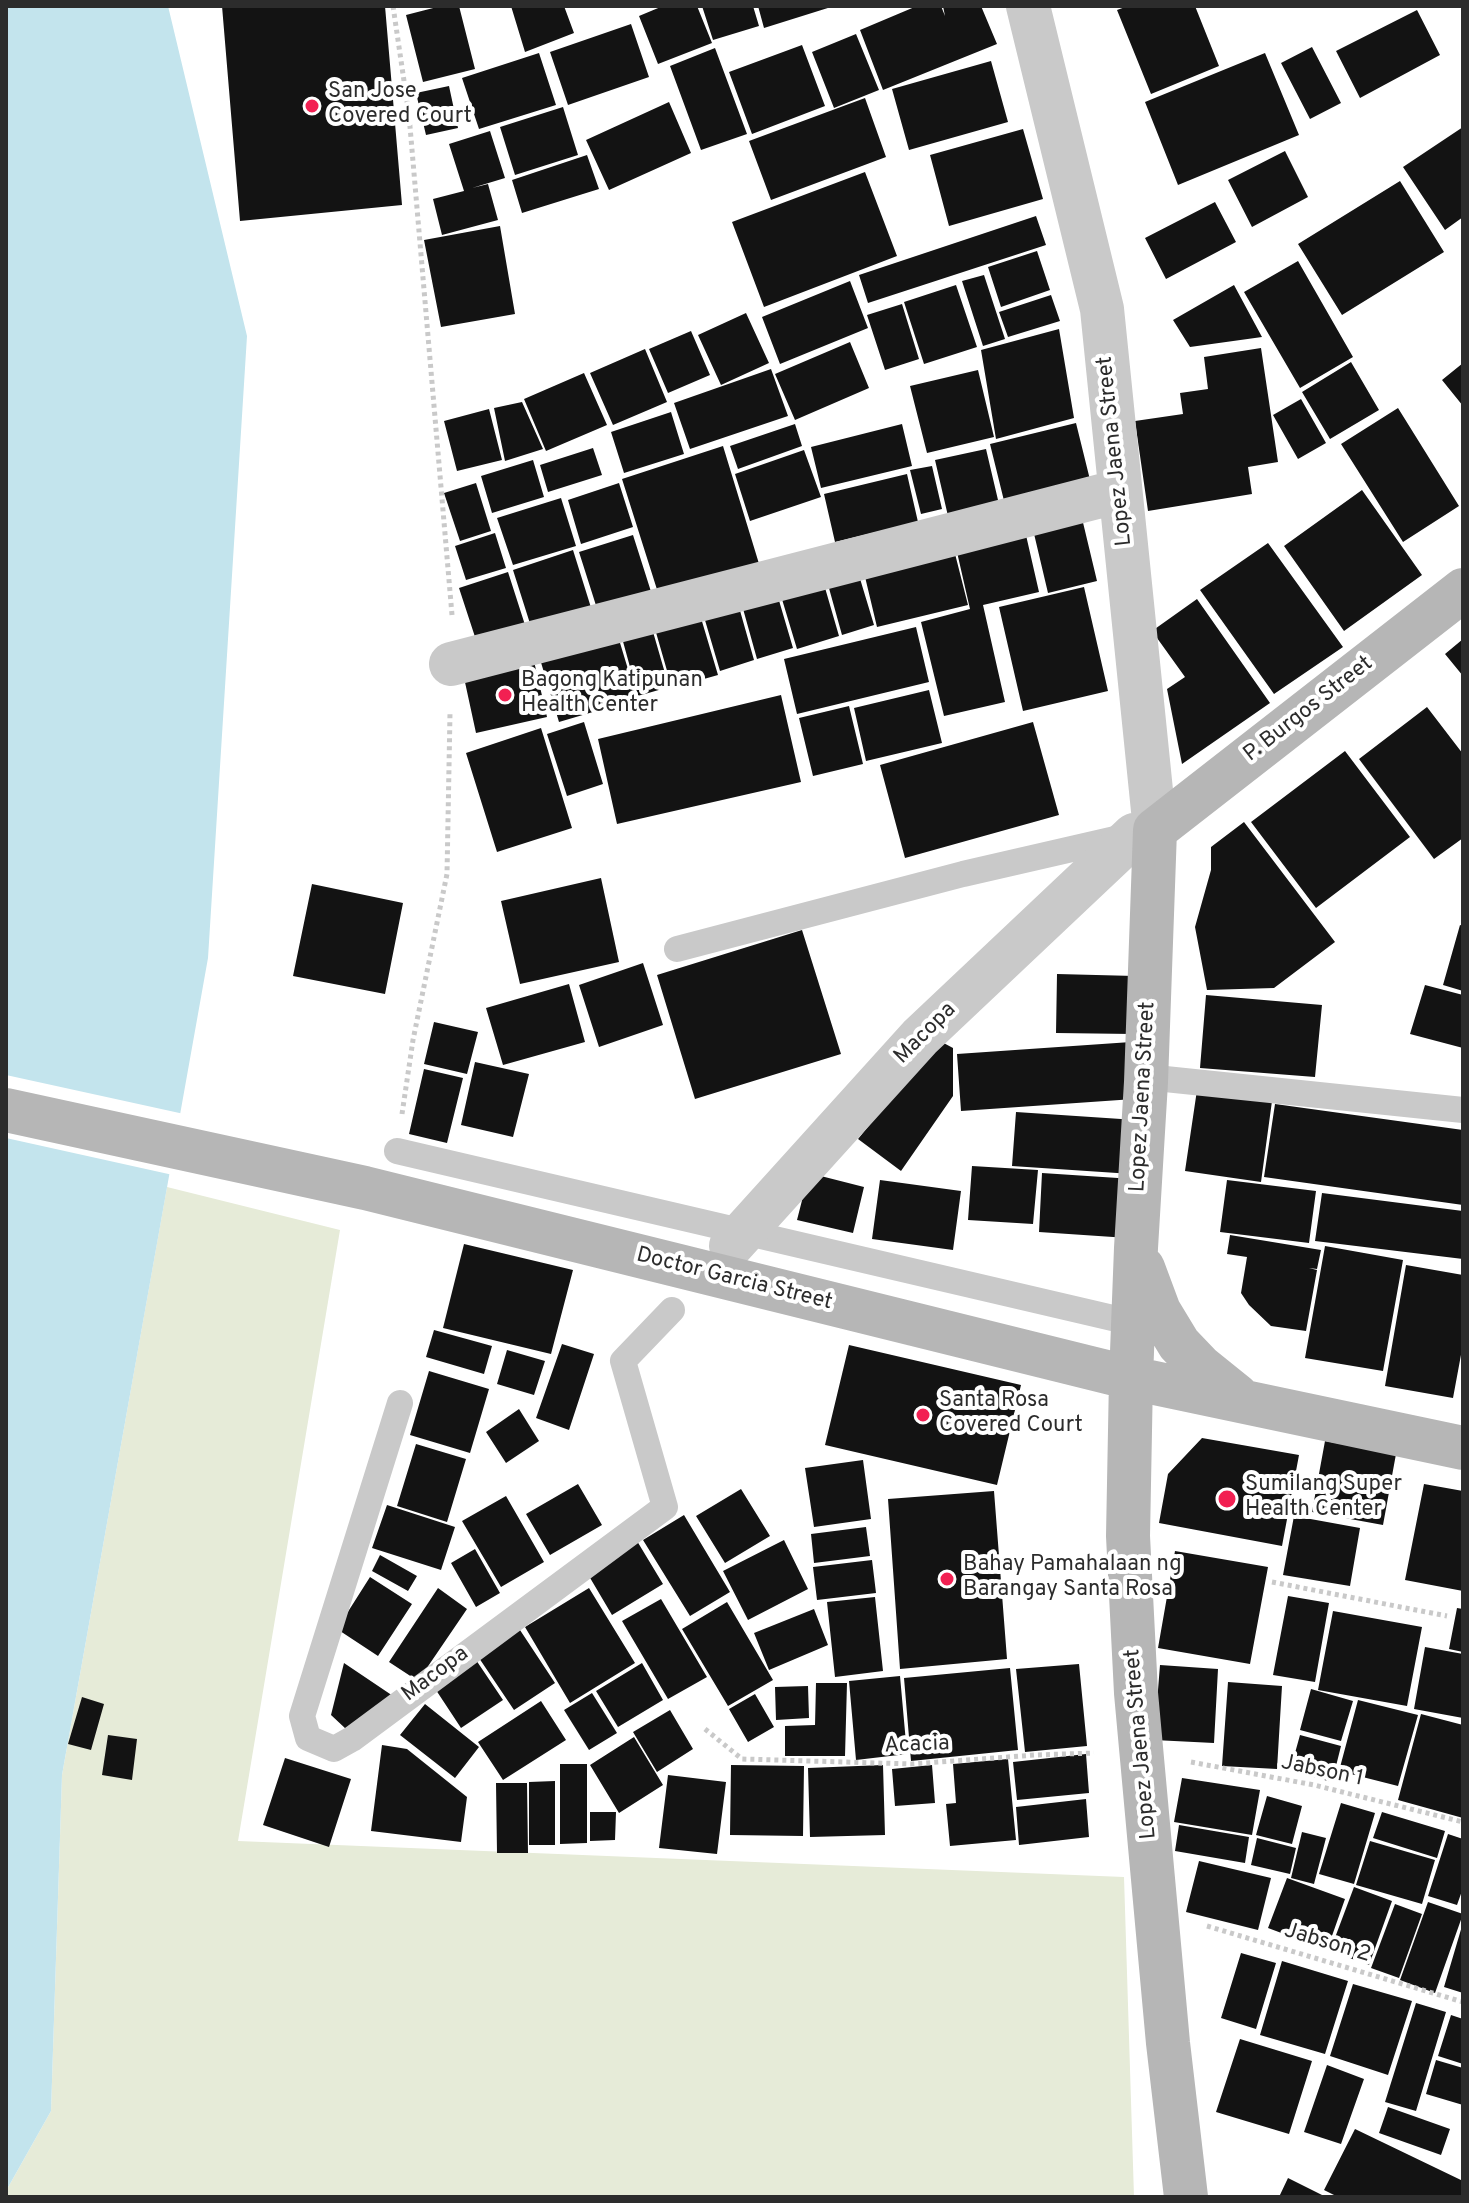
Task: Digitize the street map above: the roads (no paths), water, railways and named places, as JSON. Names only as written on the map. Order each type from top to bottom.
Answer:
[{"type":"street","name":"Lopez Jaena Street","points":[[1028,6],[1102,309],[1120,491],[1145,833],[1146,1077],[1136,1248],[1128,1536],[1141,1751],[1168,2043],[1186,2197]]},
{"type":"street","points":[[451,664],[1120,491]]},
{"type":"street","name":"P. Burgos Street","points":[[1145,833],[1463,590]]},
{"type":"street","name":"Macopa","points":[[737,1239],[920,1037],[1145,833]]},
{"type":"street","name":"Doctor Garcia Street","points":[[6,1110],[365,1188],[1131,1378],[1463,1448]]},
{"type":"street","points":[[1136,1248],[1159,1311],[1179,1344],[1201,1367],[1246,1402]]},
{"type":"lane","points":[[677,949],[963,874],[1145,833]]},
{"type":"lane","points":[[1146,1077],[1463,1110]]},
{"type":"lane","points":[[397,1151],[737,1239],[1134,1323]]},
{"type":"lane","name":"Macopa","points":[[400,1403],[302,1716],[308,1738],[334,1749],[352,1739],[665,1507],[623,1361],[672,1310]]},
{"type":"water","points":[[6,6],[168,6],[247,336],[208,958],[62,1775],[51,2111],[6,2191]]},
{"type":"place","name":"San Jose Covered Court","points":[[312,106]]},
{"type":"place","name":"Bagong Katipunan Health Center","points":[[505,695]]},
{"type":"place","name":"Santa Rosa Covered Court","points":[[923,1415]]},
{"type":"place","name":"Sumilang Super Health Center","points":[[1227,1499]]},
{"type":"place","name":"Bahay Pamahalaan ng Barangay Santa Rosa","points":[[947,1579]]}]
